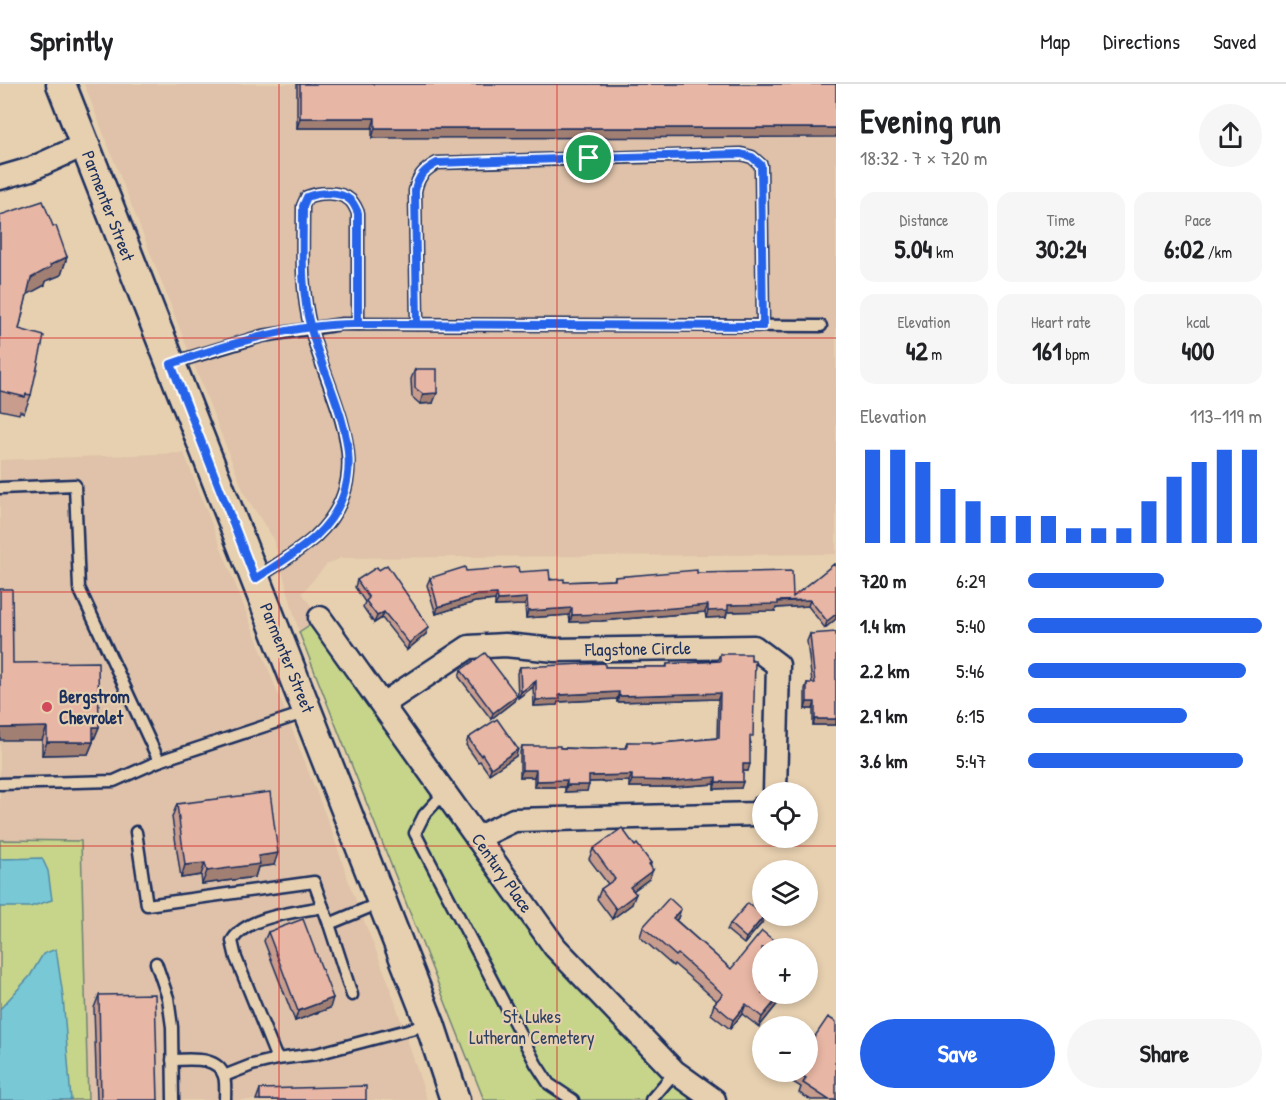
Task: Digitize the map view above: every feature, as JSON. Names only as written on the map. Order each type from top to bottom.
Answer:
[{"type":"street","name":"Parmenter Street","points":[[61,84],[430,1024],[455,1100]]},
{"type":"street","points":[[0,178],[31,169],[84,145]]},
{"type":"street","name":"Century Place","points":[[321,618],[555,947],[675,1072],[714,1100]]},
{"type":"street","name":"Flagstone Circle","points":[[383,704],[469,646],[505,645],[555,650],[753,647],[778,665],[775,782]]},
{"type":"street","points":[[477,838],[514,820],[752,814]]},
{"type":"lane","points":[[417,324],[415,191],[417,179],[425,169],[437,163],[741,154],[752,157],[761,165],[763,326]]},
{"type":"lane","points":[[255,579],[301,548],[327,524],[345,493],[350,467],[348,442],[310,328],[304,293],[303,206],[307,197],[315,194],[338,194],[352,200],[358,213],[358,324]]},
{"type":"lane","points":[[171,364],[262,336],[342,324],[821,326]]},
{"type":"lane","points":[[0,489],[75,485],[80,588],[159,761]]},
{"type":"lane","points":[[0,784],[114,781],[159,761],[308,712]]},
{"type":"lane","points":[[445,792],[423,815],[415,833],[536,1064],[549,1084],[573,1100]]},
{"type":"lane","points":[[136,832],[147,905],[314,882],[352,995]]},
{"type":"lane","points":[[330,924],[382,902]]},
{"type":"lane","points":[[278,1059],[236,958],[232,941],[236,934],[249,924],[323,907]]},
{"type":"lane","points":[[156,963],[168,998],[172,1027],[173,1100]]},
{"type":"lane","points":[[224,1076],[252,1065],[316,1054],[430,1024]]},
{"type":"lane","points":[[172,1059],[199,1059],[212,1062],[224,1076],[225,1100]]},
{"type":"lane","points":[[651,1100],[675,1072]]},
{"type":"shaded area","points":[[84,84],[836,84],[836,554],[341,558],[326,565],[302,593],[320,618],[299,632],[273,538],[245,495]]},
{"type":"shaded area","points":[[184,453],[331,829],[351,888],[388,981],[427,1100],[88,1100],[81,841],[0,840],[0,460]]},
{"type":"green space","name":"St. Lukes Lutheran Cemetery","points":[[320,618],[555,947],[714,1100],[484,1100],[299,632]]},
{"type":"green space","points":[[0,840],[81,841],[88,1100],[0,1100]]},
{"type":"water","points":[[42,858],[48,871],[52,900],[30,907],[0,907],[0,859]]},
{"type":"water","points":[[56,949],[63,996],[71,1100],[0,1100],[0,1009],[30,976],[43,954]]},
{"type":"building","points":[[300,84],[836,84],[836,128],[375,128],[375,118],[300,118]]},
{"type":"building","points":[[43,201],[53,226],[56,226],[67,257],[31,278],[19,329],[44,336],[31,395],[26,394],[25,397],[0,391],[0,215]]},
{"type":"building","points":[[415,369],[437,369],[437,393],[423,394],[415,388]]},
{"type":"building","points":[[834,564],[836,567],[836,614],[827,621],[810,600],[778,601],[778,604],[728,605],[728,610],[708,611],[708,605],[572,615],[572,608],[528,611],[527,598],[498,600],[497,594],[477,595],[438,607],[430,578],[465,567],[466,571],[518,567],[519,572],[549,570],[550,580],[564,579],[564,582],[615,580],[615,577],[697,570],[697,573],[792,571],[793,597]]},
{"type":"building","points":[[387,565],[429,627],[409,643],[384,612],[377,616],[366,601],[369,598],[357,580],[377,567],[379,570]]},
{"type":"building","name":"Bergstrom Chevrolet","points":[[0,589],[12,589],[13,663],[98,662],[99,727],[93,727],[93,742],[47,742],[47,727],[0,728]]},
{"type":"building","points":[[836,632],[836,719],[815,719],[815,702],[807,702],[807,683],[815,683],[810,634]]},
{"type":"building","points":[[485,653],[517,695],[493,713],[461,670]]},
{"type":"building","points":[[720,654],[751,654],[751,661],[755,661],[753,736],[750,736],[750,764],[743,764],[743,782],[716,782],[716,777],[676,781],[632,780],[632,775],[589,776],[589,785],[567,785],[567,780],[536,781],[536,770],[522,770],[522,746],[627,748],[627,742],[651,742],[651,744],[719,738],[720,693],[619,696],[619,692],[559,695],[560,699],[536,700],[536,681],[521,692],[520,667],[605,663],[605,667],[667,667],[667,664],[720,661]]},
{"type":"building","points":[[497,719],[518,749],[491,768],[468,738]]},
{"type":"building","points":[[270,792],[278,853],[258,856],[260,864],[207,871],[205,863],[185,865],[177,804]]},
{"type":"building","points":[[622,828],[635,846],[637,844],[651,863],[649,864],[653,870],[630,887],[636,894],[616,909],[601,889],[615,879],[593,849]]},
{"type":"building","points":[[669,898],[681,909],[673,918],[731,969],[752,943],[752,1004],[773,1004],[761,1016],[746,1004],[733,1020],[714,1004],[723,994],[643,927]]},
{"type":"building","points":[[748,903],[752,906],[752,926],[756,926],[746,938],[730,924]]},
{"type":"building","points":[[303,919],[333,998],[298,1011],[268,932]]},
{"type":"building","points":[[762,931],[771,938],[756,938]]},
{"type":"building","points":[[155,994],[158,1100],[101,1100],[99,995]]},
{"type":"building","points":[[828,1017],[836,1022],[836,1100],[829,1100],[803,1083],[818,1082],[818,1032]]},
{"type":"building","points":[[366,1086],[366,1100],[260,1100],[260,1089]]},
{"type":"place","name":"Bergstrom Chevrolet","points":[[47,707]]},
{"type":"route","points":[[589,158],[437,163],[425,169],[417,179],[415,191],[417,324],[358,324],[358,213],[352,200],[338,194],[315,194],[307,197],[303,206],[304,293],[310,328],[348,442],[350,467],[345,493],[327,524],[301,548],[255,579],[171,364],[262,336],[310,328],[342,324],[763,326],[761,165],[752,157],[741,154],[589,158]]}]
